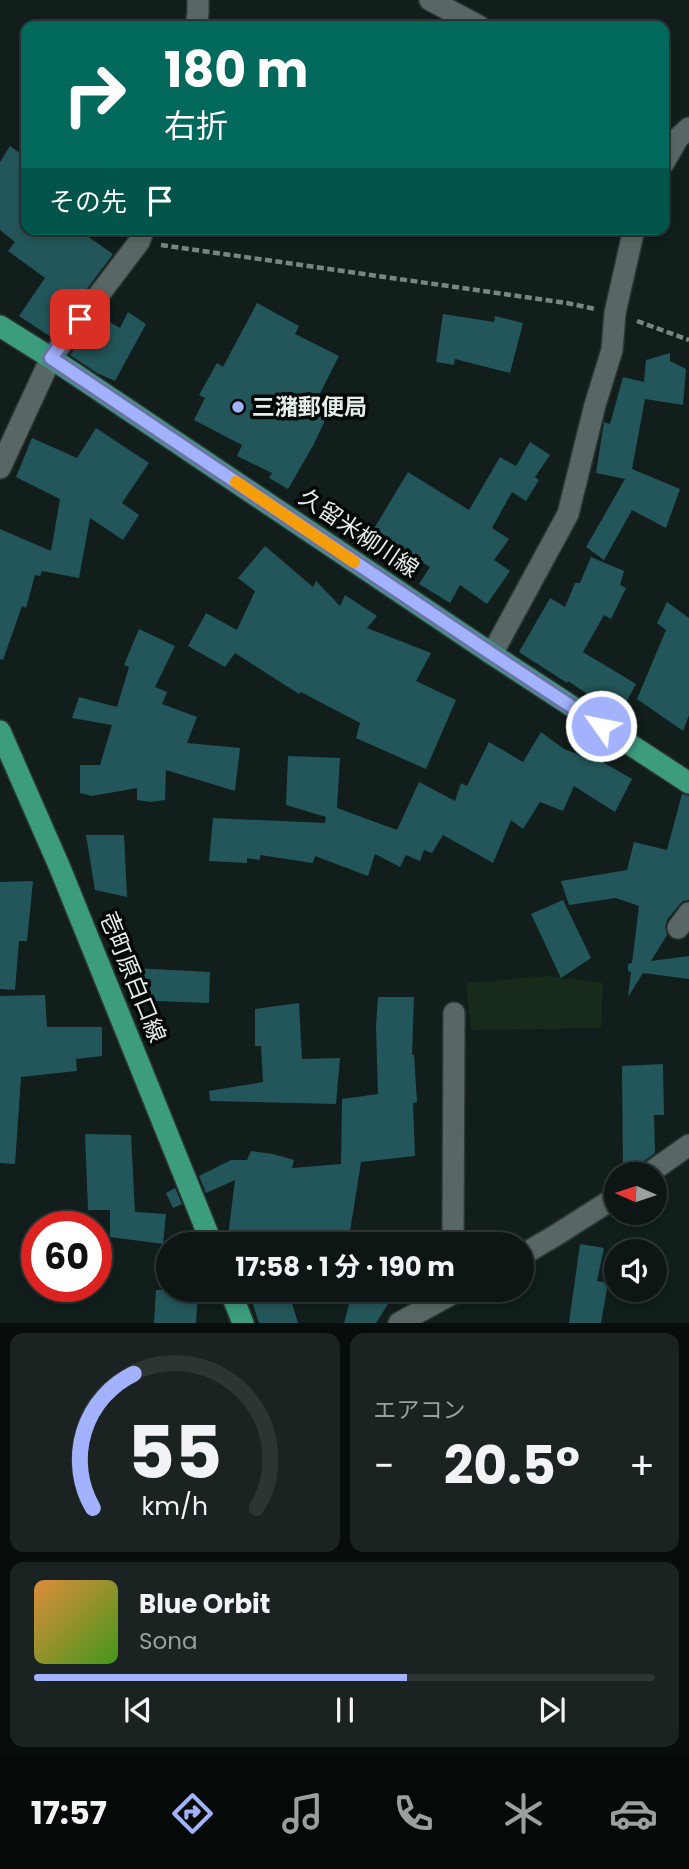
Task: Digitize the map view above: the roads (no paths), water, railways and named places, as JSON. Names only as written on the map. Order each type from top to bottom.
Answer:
[{"type":"main road","name":"久留米柳川線","points":[[0,326],[689,783]]},
{"type":"main road","name":"壱町原白口線","points":[[0,731],[71,894],[207,1232]]},
{"type":"main road","points":[[235,1302],[243,1323]]},
{"type":"street","points":[[197,21],[198,0]]},
{"type":"street","points":[[430,0],[470,21]]},
{"type":"street","points":[[669,150],[677,131]]},
{"type":"street","points":[[0,468],[51,358],[141,235]]},
{"type":"street","points":[[492,654],[568,514],[595,405],[612,350],[615,313],[633,235]]},
{"type":"street","points":[[453,1232],[454,1013]]},
{"type":"street","points":[[665,1162],[689,1145]]},
{"type":"street","points":[[534,1248],[604,1205]]},
{"type":"street","points":[[399,1323],[435,1302]]},
{"type":"place","name":"三潴郵便局","points":[[238,407]]}]
